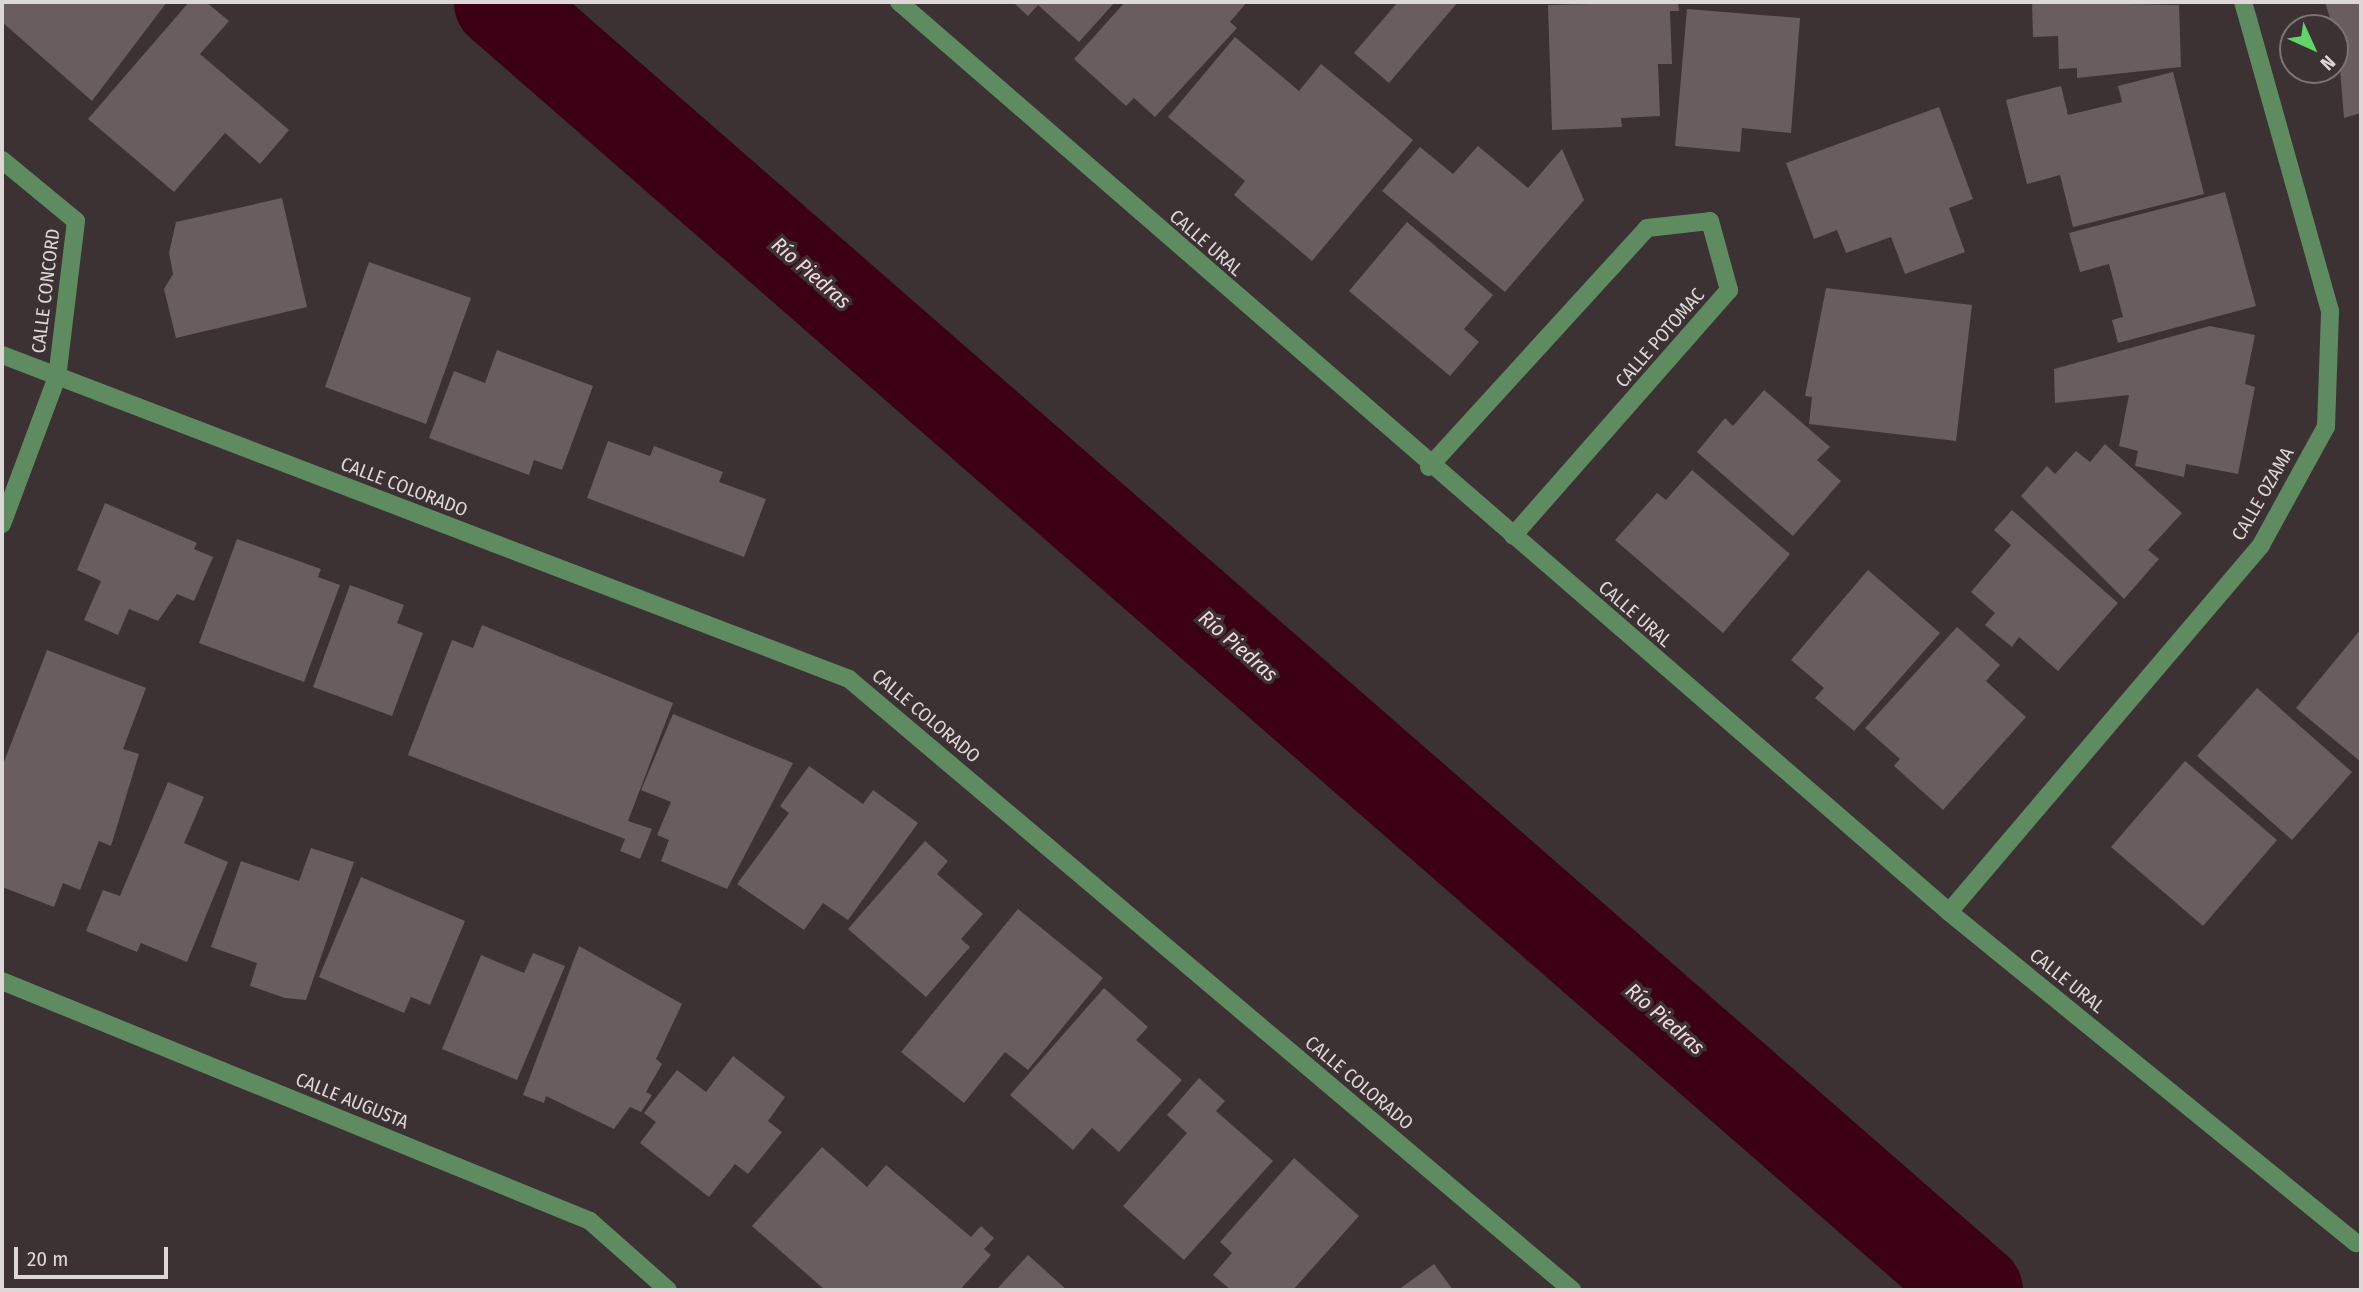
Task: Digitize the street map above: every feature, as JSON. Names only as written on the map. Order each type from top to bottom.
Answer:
[{"type":"street","name":"CALLE URAL","points":[[899,2],[1429,467],[1513,536],[1948,912],[2356,1243]]},
{"type":"street","name":"CALLE OZAMA","points":[[1948,912],[2261,545],[2326,427],[2330,311],[2243,2]]},
{"type":"street","name":"CALLE CONCORD","points":[[2,160],[76,221],[57,377]]},
{"type":"street","name":"CALLE POTOMAC","points":[[1429,467],[1647,228],[1710,221],[1730,290],[1513,536]]},
{"type":"street","name":"CALLE COLORADO","points":[[2,355],[849,679],[1572,1290]]},
{"type":"street","points":[[2,524],[57,377]]},
{"type":"street","name":"CALLE AUGUSTA","points":[[2,981],[590,1221],[668,1290]]},
{"type":"building","points":[[2,2],[167,2],[92,101],[2,22]]},
{"type":"building","points":[[189,2],[206,2],[229,21],[200,54],[289,130],[260,164],[225,133],[174,192],[88,119]]},
{"type":"building","points":[[1013,2],[1115,2],[1079,42],[1038,5],[1028,16]]},
{"type":"building","points":[[1125,2],[1247,2],[1230,22],[1237,28],[1155,117],[1134,98],[1126,106],[1074,59]]},
{"type":"building","points":[[1398,2],[1458,2],[1389,83],[1354,53]]},
{"type":"building","points":[[1678,2],[1679,11],[1670,11],[1672,64],[1658,64],[1660,116],[1621,118],[1622,127],[1552,130],[1548,5]]},
{"type":"building","points":[[2032,2],[2179,5],[2181,67],[2077,78],[2077,68],[2059,69],[2058,36],[2033,37]]},
{"type":"building","points":[[2325,2],[2361,2],[2361,113],[2344,118],[2341,84],[2349,84],[2349,14],[2329,14]]},
{"type":"building","points":[[1687,9],[1800,18],[1791,133],[1742,128],[1740,152],[1675,146]]},
{"type":"building","points":[[1235,37],[1299,91],[1321,64],[1413,140],[1312,261],[1234,195],[1245,181],[1168,117]]},
{"type":"building","points":[[2173,72],[2204,194],[2073,227],[2060,175],[2027,184],[2006,100],[2061,86],[2068,115],[2122,102],[2118,86]]},
{"type":"building","points":[[1939,107],[1973,199],[1949,208],[1965,252],[1905,274],[1891,237],[1846,253],[1837,230],[1814,239],[1786,163]]},
{"type":"building","points":[[1478,146],[1528,188],[1562,149],[1584,200],[1505,292],[1382,191],[1420,147],[1453,174]]},
{"type":"building","points":[[2225,192],[2256,306],[2118,343],[2112,320],[2123,317],[2109,264],[2080,272],[2069,233]]},
{"type":"building","points":[[282,198],[307,307],[176,338],[164,289],[173,274],[169,253],[176,222]]},
{"type":"building","points":[[1407,222],[1493,295],[1464,329],[1479,342],[1450,376],[1349,291]]},
{"type":"building","points":[[369,262],[471,298],[426,424],[325,387]]},
{"type":"building","points":[[1826,288],[1972,305],[1956,441],[1809,424],[1812,397],[1805,396]]},
{"type":"building","points":[[2210,326],[2255,335],[2245,384],[2255,387],[2238,474],[2186,464],[2184,477],[2135,466],[2138,451],[2119,446],[2129,395],[2055,403],[2054,369]]},
{"type":"building","points":[[497,350],[593,386],[562,470],[534,460],[529,475],[429,438],[454,371],[485,383]]},
{"type":"building","points":[[1764,390],[1830,447],[1817,460],[1841,481],[1793,536],[1697,452],[1725,418],[1733,426]]},
{"type":"building","points":[[608,441],[650,456],[654,446],[723,472],[719,482],[766,499],[744,557],[587,498]]},
{"type":"building","points":[[2105,444],[2182,513],[2148,550],[2159,559],[2124,599],[2021,496],[2047,466],[2055,474],[2076,451],[2090,462]]},
{"type":"building","points":[[1692,470],[1790,554],[1723,633],[1615,540],[1657,493],[1666,500]]},
{"type":"building","points":[[105,503],[197,543],[194,549],[213,557],[194,601],[177,594],[158,621],[129,609],[118,635],[84,620],[101,581],[77,570]]},
{"type":"building","points":[[2012,510],[2118,603],[2058,671],[2019,637],[2012,647],[1985,625],[1995,613],[1971,592],[2011,545],[1994,530]]},
{"type":"building","points":[[237,539],[321,569],[318,577],[340,585],[304,682],[199,643]]},
{"type":"building","points":[[1868,570],[1940,633],[1854,731],[1815,698],[1824,688],[1791,660]]},
{"type":"building","points":[[350,585],[404,605],[397,623],[423,633],[392,716],[313,687]]},
{"type":"building","points":[[482,625],[673,703],[628,821],[652,829],[640,859],[620,851],[625,839],[408,755],[452,640],[473,648]]},
{"type":"building","points":[[1957,627],[2000,665],[1986,681],[2026,717],[1943,810],[1894,766],[1900,759],[1865,728]]},
{"type":"building","points":[[2361,629],[2361,762],[2296,708]]},
{"type":"building","points":[[47,650],[146,688],[123,749],[139,754],[111,846],[99,841],[80,890],[63,883],[54,907],[2,887],[2,767]]},
{"type":"building","points":[[2257,688],[2352,772],[2292,840],[2197,756]]},
{"type":"building","points":[[673,714],[793,763],[727,889],[661,861],[669,840],[657,835],[671,802],[641,790]]},
{"type":"building","points":[[2185,761],[2277,840],[2203,926],[2111,847]]},
{"type":"building","points":[[809,766],[863,804],[873,790],[918,823],[848,920],[823,903],[804,930],[737,884],[789,813],[780,806]]},
{"type":"building","points":[[168,782],[204,797],[184,843],[228,862],[187,962],[141,943],[137,952],[86,931],[103,890],[120,896]]},
{"type":"building","points":[[925,841],[948,861],[937,874],[983,914],[961,939],[970,947],[926,997],[848,929]]},
{"type":"building","points":[[311,848],[354,862],[306,1000],[285,998],[250,986],[257,963],[211,947],[241,861],[299,881]]},
{"type":"building","points":[[361,877],[465,921],[430,1005],[411,997],[404,1013],[319,977]]},
{"type":"building","points":[[1018,909],[1103,978],[1028,1070],[1005,1052],[964,1103],[901,1052]]},
{"type":"building","points":[[579,946],[682,1004],[656,1059],[662,1064],[646,1092],[652,1095],[641,1112],[630,1107],[614,1129],[546,1096],[544,1103],[523,1095]]},
{"type":"building","points":[[533,953],[565,966],[517,1080],[442,1049],[481,955],[524,973]]},
{"type":"building","points":[[1104,988],[1148,1027],[1136,1040],[1182,1080],[1119,1152],[1092,1128],[1073,1150],[1010,1095]]},
{"type":"building","points":[[733,1056],[785,1097],[768,1121],[782,1132],[748,1174],[735,1164],[709,1197],[640,1143],[656,1122],[644,1113],[677,1070],[706,1092]]},
{"type":"building","points":[[1199,1078],[1225,1101],[1216,1111],[1273,1161],[1184,1260],[1123,1206],[1187,1133],[1167,1115]]},
{"type":"building","points":[[822,1147],[867,1187],[886,1165],[971,1237],[981,1226],[994,1238],[984,1249],[991,1255],[960,1290],[825,1290],[752,1226]]},
{"type":"building","points":[[1294,1158],[1359,1216],[1293,1290],[1231,1290],[1213,1275],[1232,1253],[1220,1242]]},
{"type":"building","points":[[1028,1255],[1067,1290],[996,1290]]},
{"type":"building","points":[[1434,1264],[1453,1290],[1398,1290]]},
{"type":"waterway","name":"Río Piedras","points":[[500,2],[1976,1290]]}]
